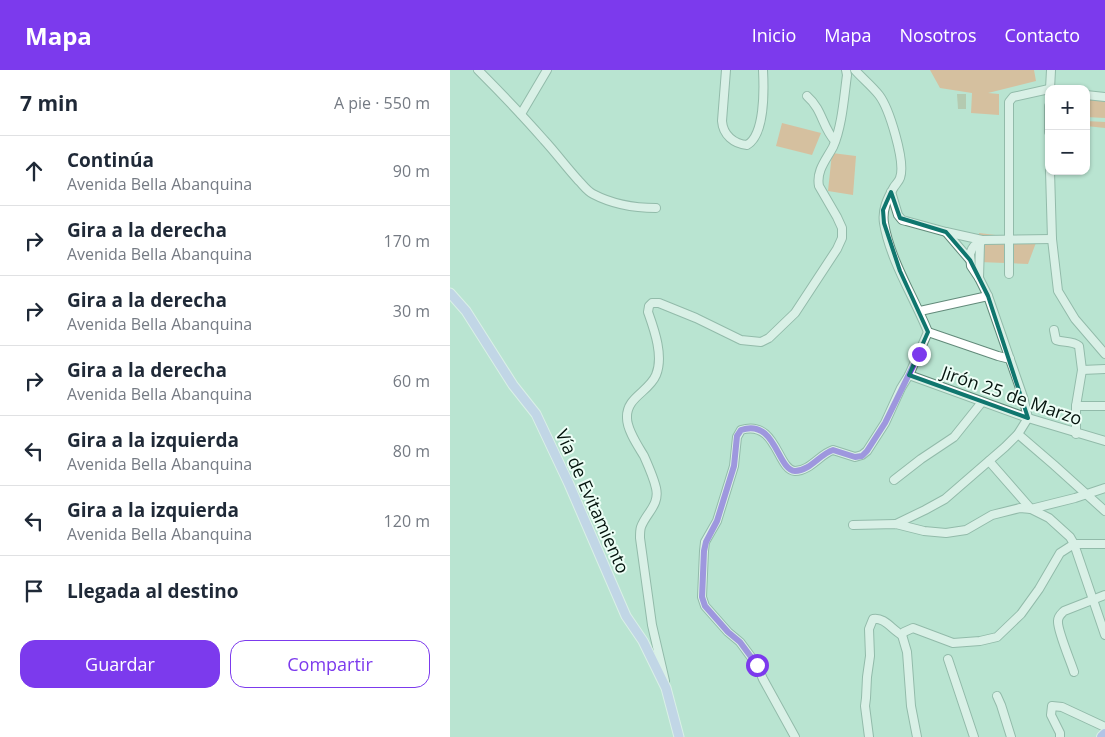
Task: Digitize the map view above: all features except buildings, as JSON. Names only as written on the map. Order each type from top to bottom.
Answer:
[{"type":"highway","points":[[1102,737],[1105,734]]},
{"type":"main road","name":"Vía de Evitamiento","points":[[450,293],[466,311],[513,385],[536,414],[569,484],[626,616],[644,641],[666,688],[679,737]]},
{"type":"street","points":[[478,70],[545,140],[565,166],[591,193],[630,206],[656,208]]},
{"type":"street","points":[[521,114],[547,70]]},
{"type":"street","points":[[726,70],[723,129],[732,140],[747,146],[759,126],[763,70]]},
{"type":"street","points":[[666,688],[652,625],[640,538],[642,526],[656,501],[656,489],[644,457],[636,444],[626,419],[628,407],[632,401],[657,374],[659,356],[648,312],[649,306],[652,303],[659,303],[696,318],[741,340],[762,342],[769,338],[794,312],[837,249],[842,238],[842,228],[819,186],[818,173],[838,135],[847,75],[846,70]]},
{"type":"street","points":[[795,737],[757,665],[740,642],[728,632],[705,606],[702,597],[704,551],[706,542],[717,521],[734,466],[737,436],[741,430],[753,428],[760,430],[766,435],[788,468],[794,471],[801,470],[833,450],[855,457],[862,456],[885,423],[928,332],[900,271],[884,223],[883,210],[900,178],[902,165],[888,110],[879,94],[855,70]]},
{"type":"street","points":[[1050,85],[1051,70]]},
{"type":"street","points":[[1009,274],[1009,102],[1013,97],[1045,90]]},
{"type":"street","points":[[1090,95],[1105,96]]},
{"type":"street","points":[[807,96],[820,111],[829,134],[835,141]]},
{"type":"street","points":[[1050,175],[1052,239],[1058,291],[1076,319],[1105,354]]},
{"type":"street","points":[[891,192],[898,215],[902,220],[982,240],[1052,239]]},
{"type":"street","points":[[946,232],[970,260]]},
{"type":"street","points":[[896,524],[945,499],[1018,434],[1028,418],[1024,397],[988,296],[971,266],[970,254],[974,246],[982,240]]},
{"type":"street","points":[[979,278],[980,244],[982,240]]},
{"type":"street","points":[[920,311],[988,296]]},
{"type":"street","points":[[1054,330],[1056,340],[1075,342],[1079,346],[1082,370],[1076,406],[1076,434]]},
{"type":"street","points":[[928,332],[1010,359]]},
{"type":"street","points":[[1082,370],[1105,369]]},
{"type":"street","name":"Jirón 25 de Marzo","points":[[909,375],[1028,418],[1105,442]]},
{"type":"street","points":[[894,480],[954,437],[982,402]]},
{"type":"street","points":[[1076,406],[1105,406]]},
{"type":"street","points":[[1018,434],[1105,511]]},
{"type":"street","points":[[989,461],[1031,509],[1049,518],[1070,537],[1105,634]]},
{"type":"street","points":[[853,525],[896,524],[924,531],[946,533],[966,530],[992,516],[1020,508],[1031,509],[1105,488]]},
{"type":"street","points":[[902,635],[913,628],[953,643],[980,641],[997,637],[1021,614],[1039,589],[1060,553],[1074,544],[1105,544]]},
{"type":"street","points":[[1074,672],[1058,627],[1058,619],[1064,611],[1105,595]]},
{"type":"street","points":[[869,737],[865,706],[870,656],[868,632],[873,618],[881,619],[902,635],[907,652],[911,706],[917,737]]},
{"type":"street","points":[[948,659],[974,737]]},
{"type":"street","points":[[997,696],[1011,737]]},
{"type":"street","points":[[1060,737],[1060,733],[1051,715],[1052,706],[1062,707],[1105,727]]},
{"type":"highlighted area","points":[[891,192],[900,218],[946,232],[970,260],[988,296],[1028,418],[909,375],[928,332],[900,271],[884,223],[883,210]]},
{"type":"shaded area","points":[[930,70],[1034,70],[1036,81],[988,93],[999,94],[999,115],[971,113],[972,93],[940,88]]},
{"type":"shaded area","points":[[1090,99],[1105,101],[1105,118],[1090,117]]},
{"type":"shaded area","points":[[1090,121],[1105,122],[1105,128],[1090,126]]},
{"type":"shaded area","points":[[782,123],[821,133],[812,155],[776,146]]},
{"type":"shaded area","points":[[832,153],[856,156],[853,195],[828,191]]},
{"type":"shaded area","points":[[979,233],[1037,240],[1028,264],[979,262]]},
{"type":"route","points":[[757,665],[740,642],[728,632],[705,606],[702,597],[704,551],[706,542],[717,521],[734,466],[737,436],[741,430],[753,428],[760,430],[766,435],[788,468],[794,471],[801,470],[833,450],[855,457],[862,456],[885,423],[919,354]]}]
